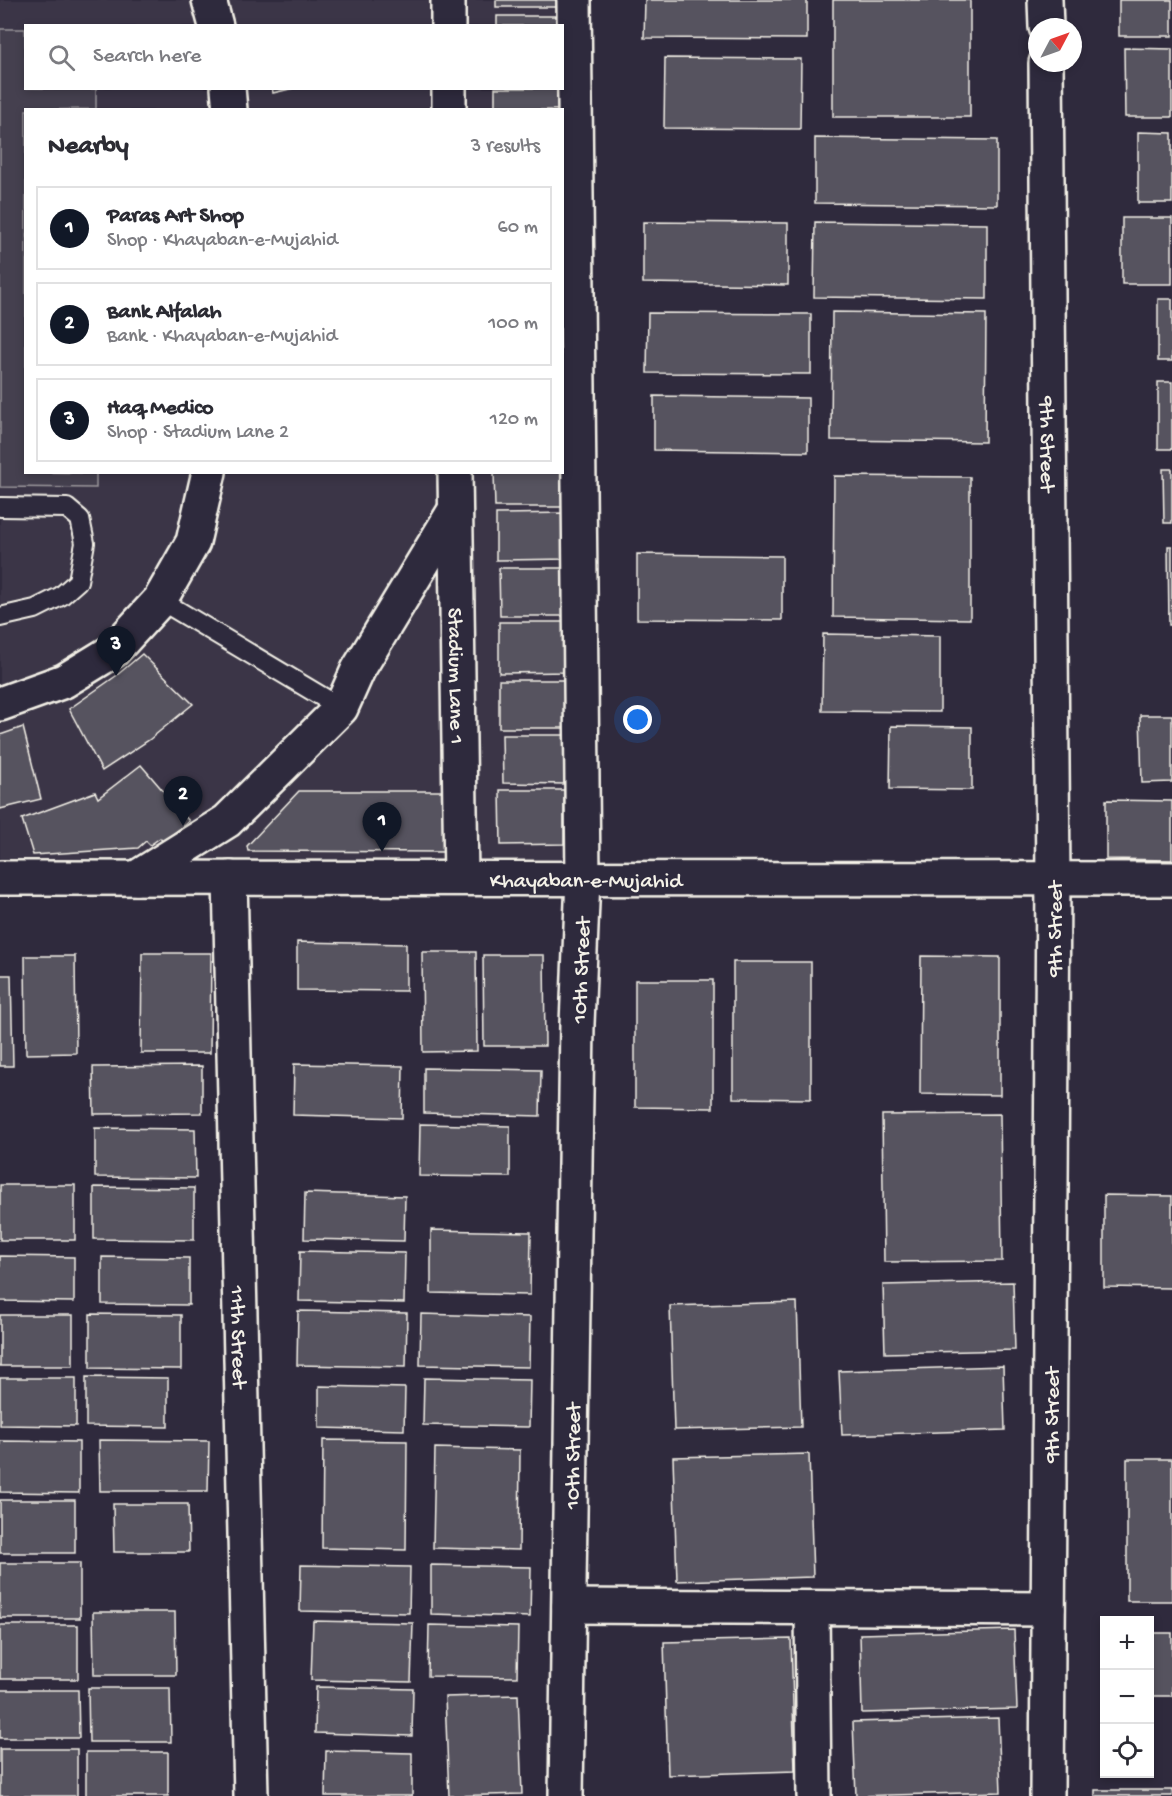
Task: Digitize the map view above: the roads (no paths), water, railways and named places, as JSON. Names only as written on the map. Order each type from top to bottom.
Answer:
[{"type":"street","points":[[209,0],[215,24]]},
{"type":"street","name":"10th Street","points":[[566,1796],[577,1024],[583,878],[574,0]]},
{"type":"street","points":[[1045,0],[1046,18]]},
{"type":"street","name":"9th Street","points":[[1046,72],[1053,879],[1047,1796]]},
{"type":"street","points":[[228,90],[230,108]]},
{"type":"street","points":[[449,90],[449,108]]},
{"type":"street","points":[[0,704],[64,681],[113,651],[160,600],[193,542],[209,474]]},
{"type":"street","name":"Stadium Lane 1","points":[[455,474],[462,878]]},
{"type":"street","points":[[136,878],[227,821],[341,708],[358,670],[455,510]]},
{"type":"street","name":"Khayaban-e-Mujahid","points":[[0,878],[1172,879]]},
{"type":"street","name":"11th Street","points":[[230,878],[251,1796]]},
{"type":"street","points":[[569,1606],[1048,1609]]},
{"type":"street","points":[[812,1608],[814,1796]]},
{"type":"lane","points":[[0,507],[67,508],[80,519],[85,543],[78,581],[61,596],[35,609],[0,617]]},
{"type":"lane","points":[[160,600],[341,708]]},
{"type":"place","name":"Haq Medico","points":[[116,676]]},
{"type":"place","name":"Bank Alfalah","points":[[183,826]]},
{"type":"place","name":"Paras Art Shop","points":[[382,852]]}]
